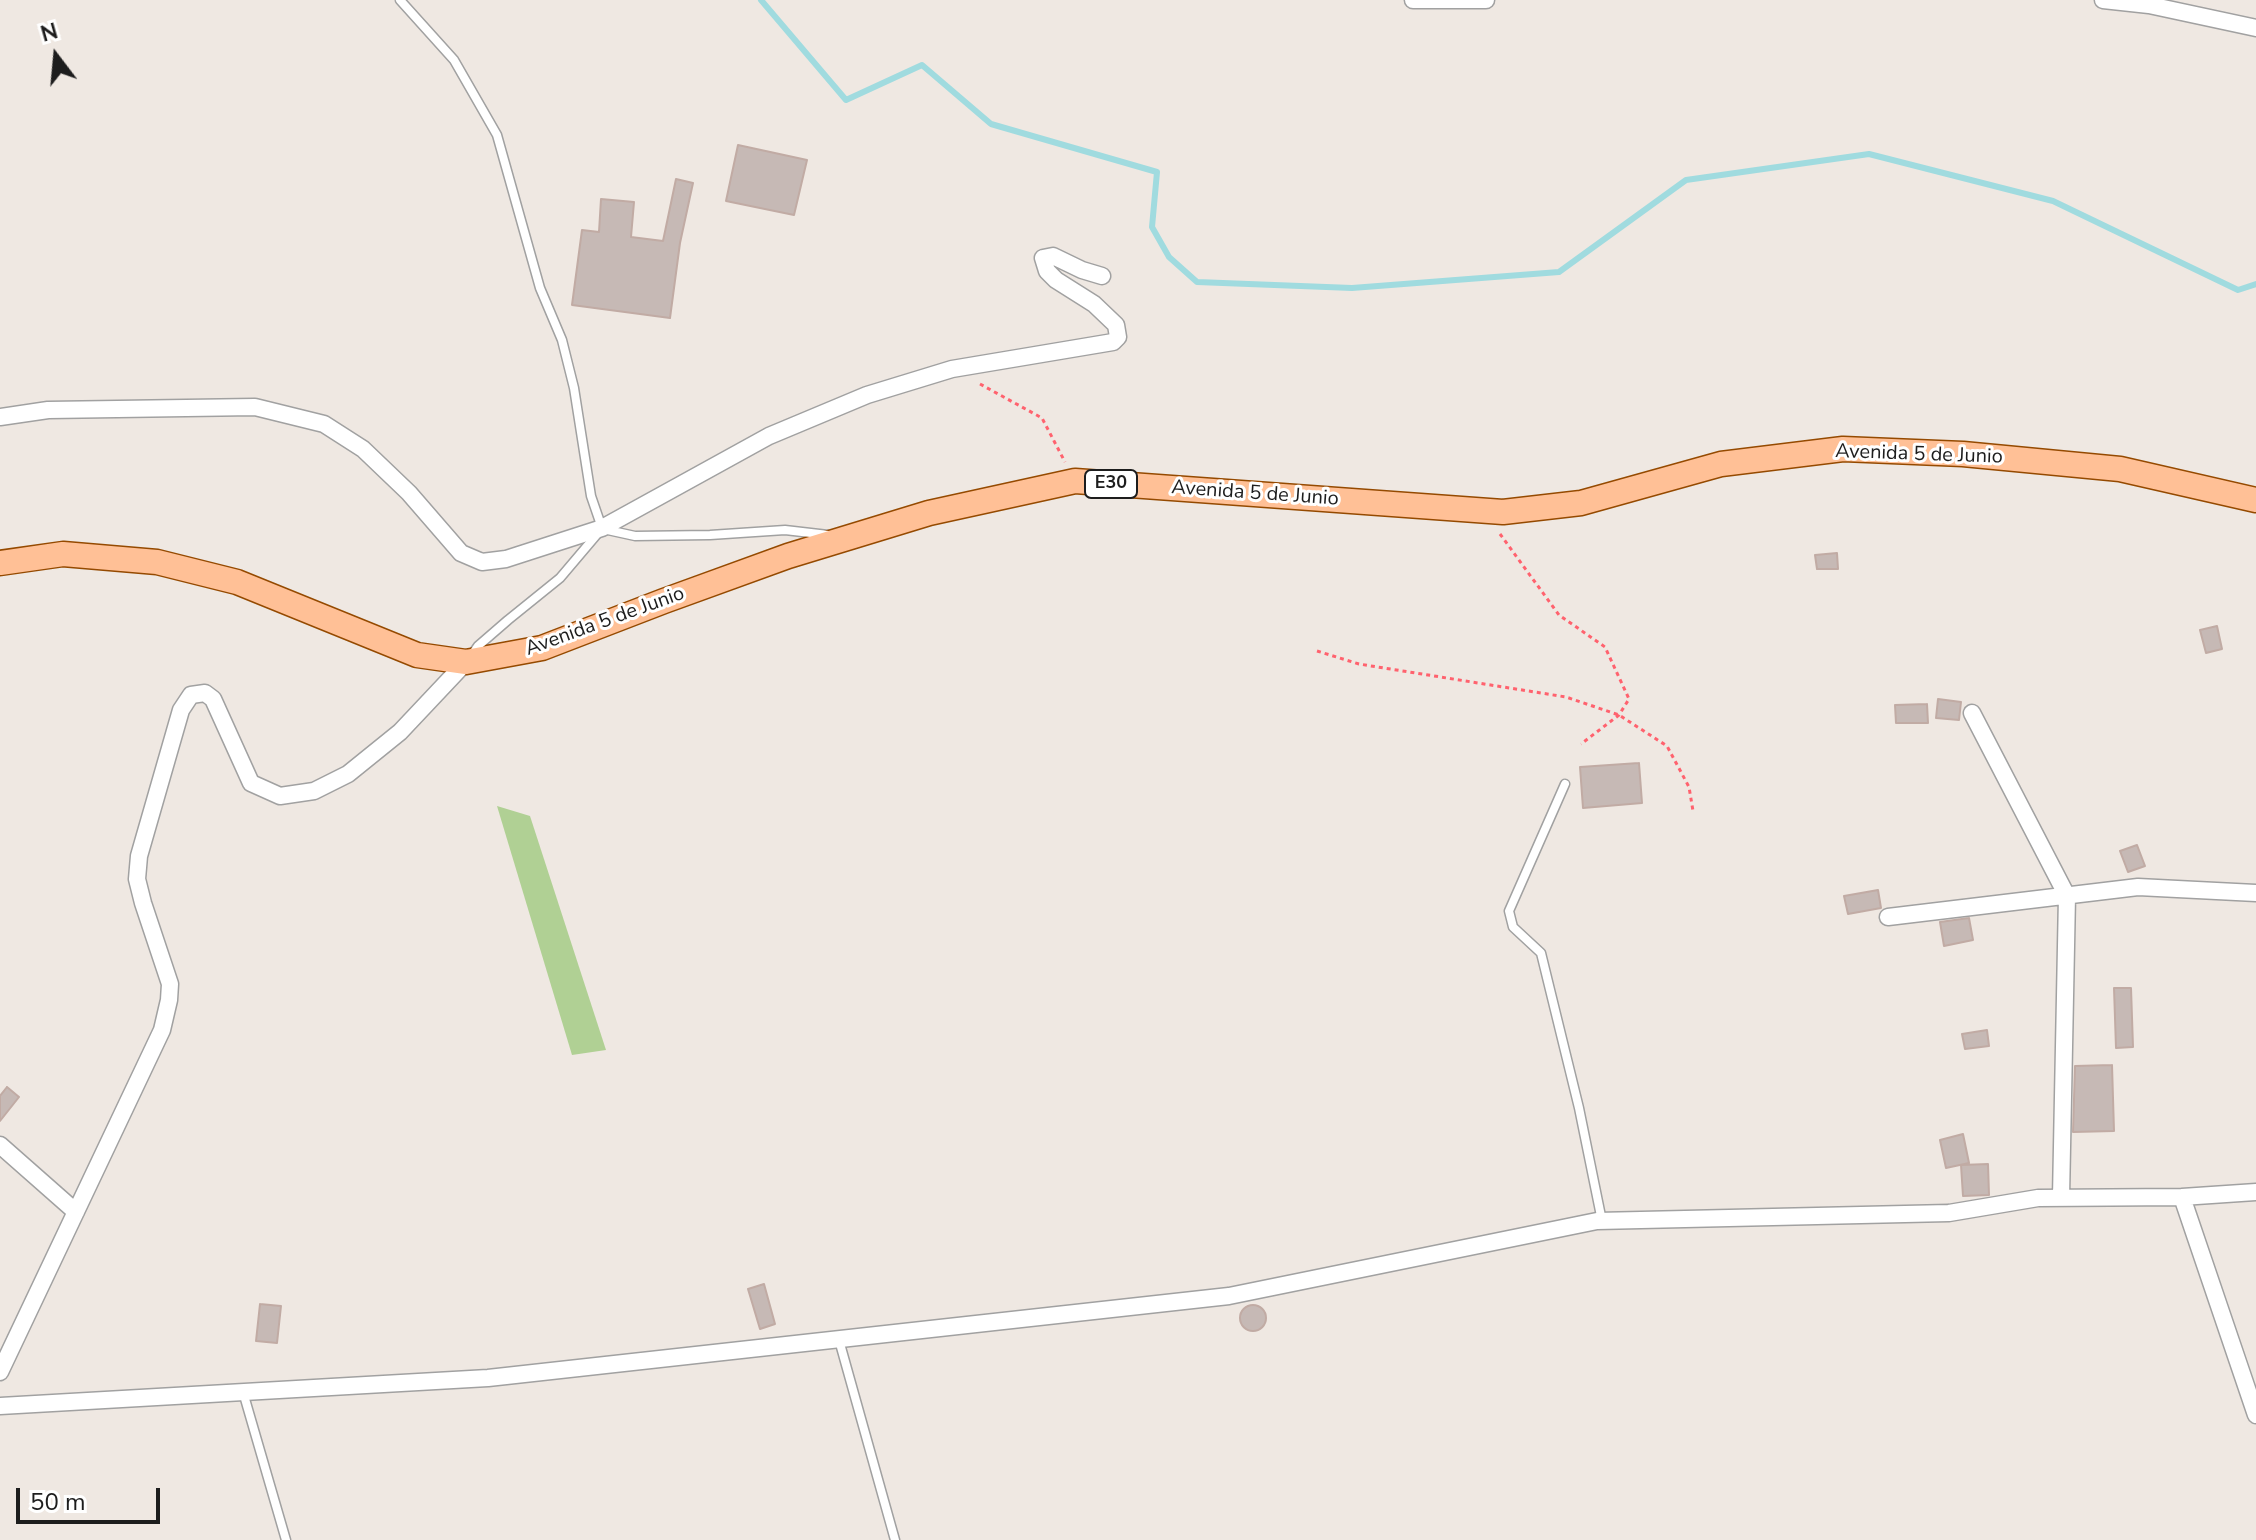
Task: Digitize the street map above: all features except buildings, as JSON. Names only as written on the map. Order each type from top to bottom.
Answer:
[{"type":"main road","name":"Avenida 5 de Junio","points":[[0,563],[63,554],[157,562],[237,582],[417,655],[466,662],[542,648],[788,556],[929,513],[1075,481],[1503,512],[1581,503],[1721,464],[1843,449],[1963,454],[2120,469],[2256,500]]},
{"type":"street","points":[[1413,0],[1486,0]]},
{"type":"street","points":[[2103,0],[2149,5],[2256,28]]},
{"type":"street","points":[[0,417],[48,410],[255,407],[324,424],[363,449],[409,493],[461,553],[482,562],[506,559],[602,528],[769,436],[867,395],[952,369],[1113,342],[1118,337],[1116,325],[1094,304],[1056,280],[1047,271],[1043,258],[1053,256],[1102,276]]},
{"type":"street","points":[[0,1372],[162,1030],[170,984],[137,879],[139,856],[181,710],[191,695],[205,693],[213,699],[251,783],[280,796],[314,791],[348,774],[400,732],[466,662]]},
{"type":"street","points":[[1972,713],[2067,896],[2061,1197]]},
{"type":"street","points":[[1888,917],[2138,887],[2256,893]]},
{"type":"street","points":[[0,1145],[76,1212]]},
{"type":"street","points":[[0,1406],[488,1378],[1229,1296],[1602,1221],[1949,1213],[2038,1198],[2182,1197],[2256,1192]]},
{"type":"street","points":[[2182,1197],[2256,1415]]},
{"type":"lane","points":[[400,0],[454,60],[497,135],[540,288],[562,340],[574,388],[591,496],[602,528]]},
{"type":"lane","points":[[602,528],[635,536],[785,530],[848,538]]},
{"type":"lane","points":[[466,662],[478,646],[560,578],[602,528]]},
{"type":"lane","points":[[1565,784],[1509,911],[1513,927],[1541,953],[1579,1108],[1602,1221]]},
{"type":"lane","points":[[839,1340],[895,1540]]},
{"type":"lane","points":[[243,1392],[286,1540]]},
{"type":"path","points":[[952,369],[1042,418],[1075,481]]},
{"type":"path","points":[[1484,511],[1559,615],[1605,647],[1629,699],[1619,715],[1581,744]]},
{"type":"path","points":[[1317,651],[1359,664],[1566,697],[1619,715],[1667,746],[1689,787],[1693,811]]},
{"type":"green space","points":[[497,806],[530,816],[606,1050],[572,1055]]},
{"type":"waterway","points":[[761,0],[846,100],[922,65],[991,124],[1157,172],[1152,227],[1169,257],[1197,282],[1352,288],[1559,272],[1686,180],[1869,154],[2053,201],[2238,290],[2256,284]]}]
